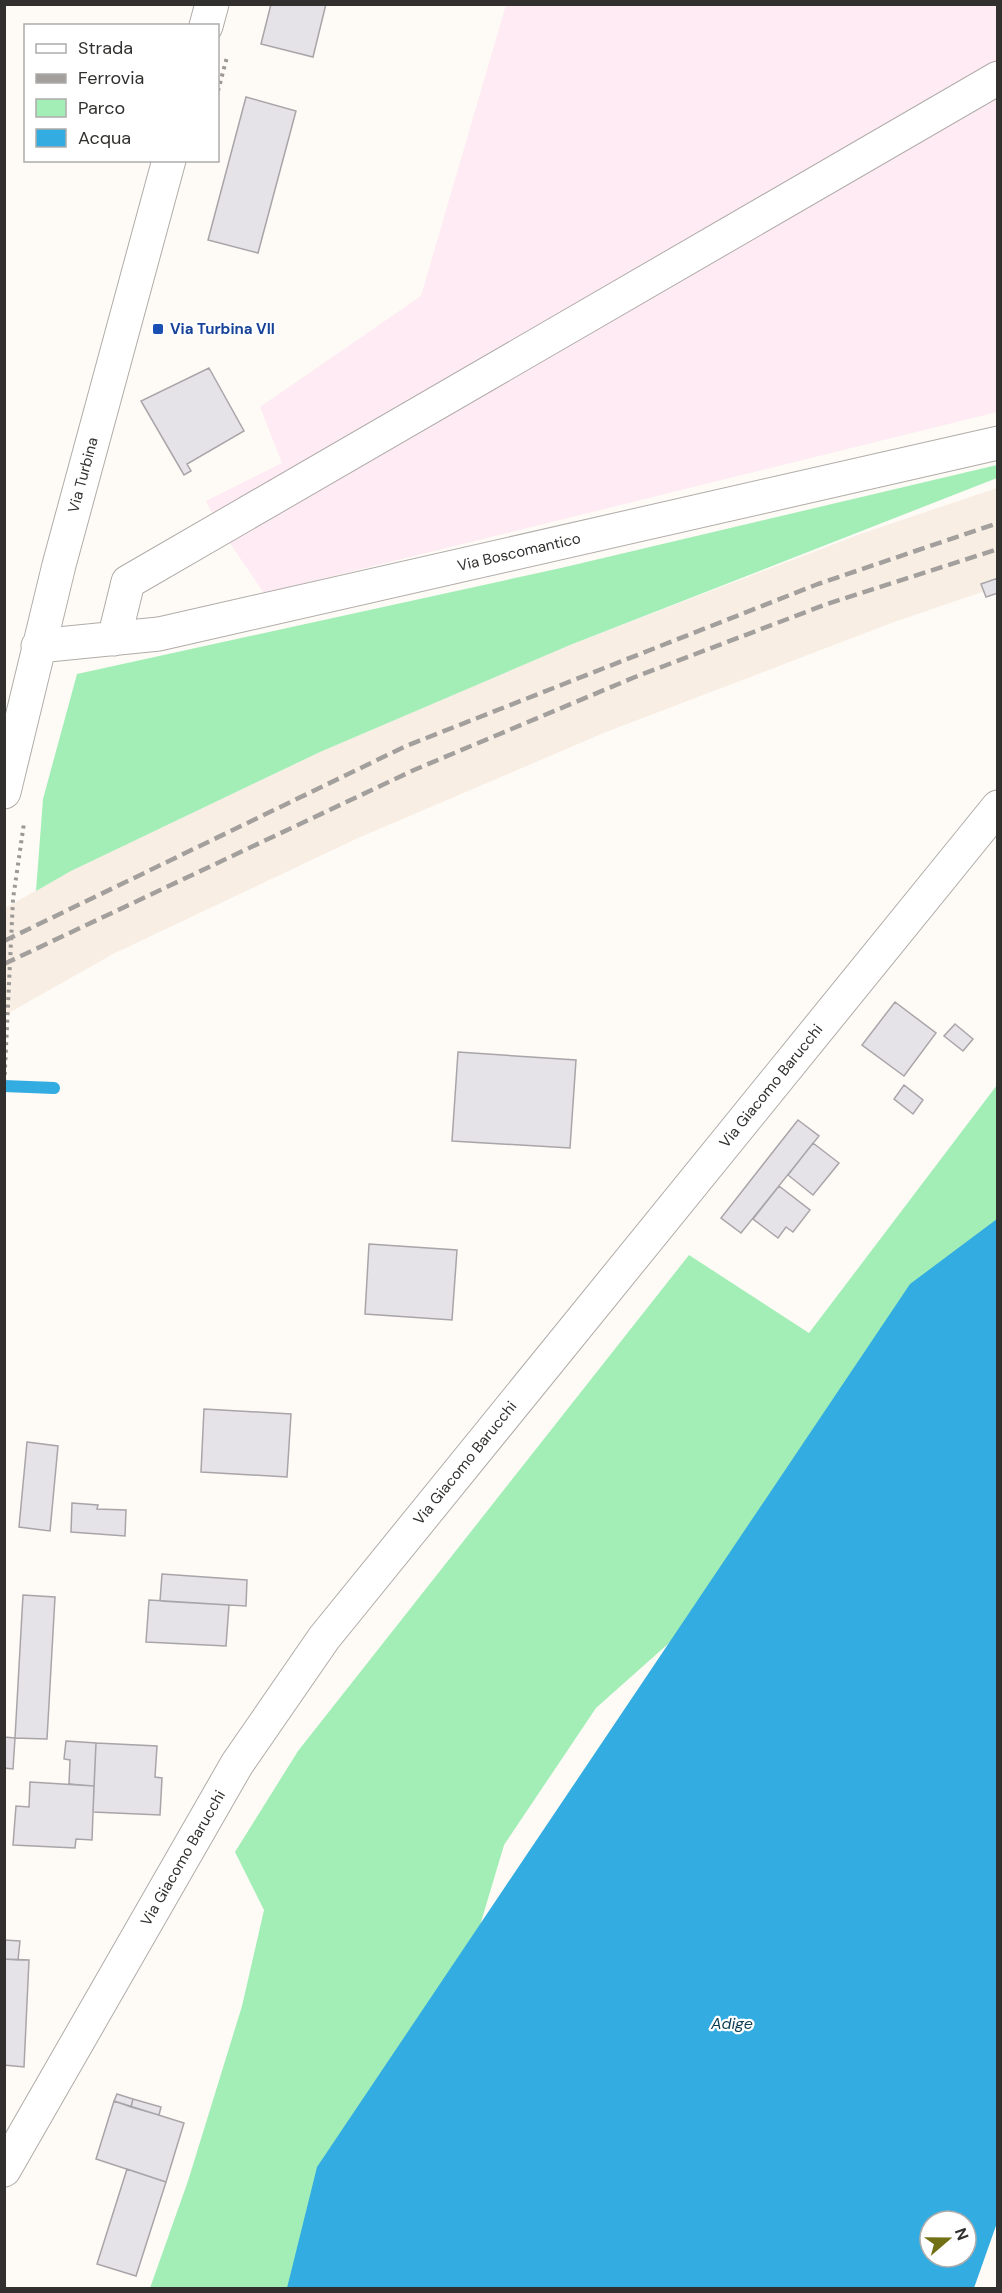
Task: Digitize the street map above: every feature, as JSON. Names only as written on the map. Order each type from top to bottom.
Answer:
[{"type":"street","points":[[207,24],[212,4]]},
{"type":"street","points":[[114,639],[129,582],[998,78]]},
{"type":"street","name":"Via Turbina","points":[[4,792],[38,646],[100,408],[168,162]]},
{"type":"street","name":"Via Boscomantico","points":[[38,646],[159,634],[998,443]]},
{"type":"street","name":"Via Giacomo Barucchi","points":[[4,2170],[237,1764],[324,1638],[998,807]]},
{"type":"shaded area","points":[[506,5],[997,5],[997,412],[264,593],[220,529],[206,501],[282,463],[260,407],[421,296]]},
{"type":"shaded area","points":[[997,488],[997,587],[894,622],[606,732],[358,838],[113,954],[5,1015],[5,908],[71,871],[320,752],[570,645],[863,533]]},
{"type":"green space","points":[[997,465],[997,478],[570,645],[320,752],[71,871],[36,891],[43,799],[77,674],[561,568]]},
{"type":"green space","points":[[997,1085],[997,1269],[750,1571],[596,1708],[504,1845],[372,2288],[150,2288],[188,2181],[242,2006],[264,1910],[235,1852],[298,1751],[689,1255],[809,1333]]},
{"type":"water","name":"Adige","points":[[997,1219],[998,2220],[974,2288],[287,2288],[317,2167],[910,1284]]},
{"type":"building","points":[[271,4],[326,4],[313,57],[261,44]]},
{"type":"building","points":[[246,97],[296,111],[258,253],[208,240]]},
{"type":"building","points":[[209,368],[244,431],[187,464],[191,471],[184,475],[141,401]]},
{"type":"building","points":[[998,578],[998,593],[986,597],[981,584]]},
{"type":"building","points":[[895,1002],[936,1033],[904,1076],[862,1045]]},
{"type":"building","points":[[955,1024],[973,1039],[963,1051],[944,1036]]},
{"type":"building","points":[[458,1052],[576,1060],[570,1148],[452,1141]]},
{"type":"building","points":[[904,1085],[923,1100],[913,1114],[894,1099]]},
{"type":"building","points":[[798,1120],[819,1136],[741,1233],[721,1218]]},
{"type":"building","points":[[813,1143],[839,1163],[813,1195],[788,1175]]},
{"type":"building","points":[[779,1186],[810,1210],[793,1232],[786,1227],[778,1238],[753,1219]]},
{"type":"building","points":[[369,1244],[457,1250],[452,1320],[365,1314]]},
{"type":"building","points":[[204,1409],[291,1414],[287,1477],[201,1472]]},
{"type":"building","points":[[27,1442],[58,1446],[50,1531],[19,1527]]},
{"type":"building","points":[[72,1503],[98,1505],[97,1509],[126,1510],[125,1536],[71,1532]]},
{"type":"building","points":[[162,1574],[247,1580],[246,1606],[160,1601]]},
{"type":"building","points":[[23,1595],[55,1597],[47,1739],[15,1738]]},
{"type":"building","points":[[149,1600],[229,1605],[226,1646],[146,1642]]},
{"type":"building","points":[[4,1737],[15,1738],[13,1769],[4,1768]]},
{"type":"building","points":[[66,1741],[96,1743],[94,1786],[69,1784],[70,1760],[64,1759]]},
{"type":"building","points":[[96,1743],[157,1746],[155,1777],[162,1778],[160,1815],[93,1812]]},
{"type":"building","points":[[30,1782],[94,1786],[92,1840],[76,1839],[75,1848],[13,1845],[16,1806],[29,1807]]},
{"type":"building","points":[[4,1940],[20,1941],[18,1960],[4,1959]]},
{"type":"building","points":[[4,1959],[29,1960],[24,2067],[4,2065]]},
{"type":"building","points":[[117,2094],[133,2099],[131,2107],[114,2101]]},
{"type":"building","points":[[133,2099],[161,2107],[159,2115],[131,2107]]},
{"type":"building","points":[[114,2101],[184,2123],[166,2182],[96,2159]]},
{"type":"building","points":[[127,2169],[166,2182],[136,2276],[97,2264]]},
{"type":"waterway","points":[[4,1086],[54,1088]]},
{"type":"railway","points":[[4,941],[406,746],[818,584],[998,523]]},
{"type":"railway","points":[[4,964],[414,770],[635,677],[827,604],[998,549]]},
{"type":"place","name":"Via Turbina VII","points":[[158,329]]}]
